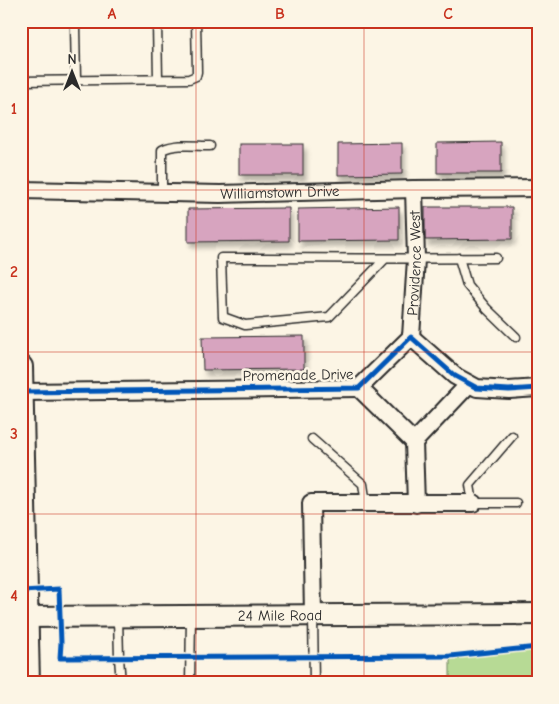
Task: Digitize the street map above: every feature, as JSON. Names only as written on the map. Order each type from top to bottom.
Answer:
[{"type":"main road","points":[[21,367],[24,616],[28,683]]},
{"type":"street","name":"Williamstown Drive","points":[[21,190],[230,194],[538,188]]},
{"type":"street","name":"Providence West","points":[[411,337],[416,259],[414,189]]},
{"type":"street","points":[[411,337],[455,376],[477,388],[509,390],[538,388]]},
{"type":"street","name":"Promenade Drive","points":[[22,392],[359,388],[411,337]]},
{"type":"street","points":[[414,442],[469,384]]},
{"type":"street","points":[[359,388],[414,442],[416,504]]},
{"type":"street","points":[[313,615],[310,503],[473,503]]},
{"type":"street","name":"24 Mile Road","points":[[24,616],[538,614]]},
{"type":"lane","points":[[76,80],[75,26],[77,21]]},
{"type":"lane","points":[[156,21],[158,79]]},
{"type":"lane","points":[[21,81],[189,79],[196,76],[197,72],[196,21]]},
{"type":"lane","points":[[162,193],[162,150],[181,146],[210,146]]},
{"type":"lane","points":[[385,259],[329,317],[245,326],[223,317],[221,258],[496,258]]},
{"type":"lane","points":[[459,258],[467,285],[516,337]]},
{"type":"lane","points":[[512,436],[470,485],[473,503],[516,503]]},
{"type":"lane","points":[[312,439],[363,484],[366,504]]},
{"type":"lane","points":[[190,683],[191,615]]},
{"type":"lane","points":[[313,615],[314,683]]},
{"type":"lane","points":[[82,683],[82,680],[120,681],[118,616]]},
{"type":"green space","points":[[538,649],[538,683],[450,683],[450,658]]},
{"type":"building","points":[[501,142],[501,173],[437,173],[437,143]]},
{"type":"building","points":[[402,143],[402,174],[338,175],[338,144]]},
{"type":"building","points":[[239,144],[303,144],[303,175],[239,175]]},
{"type":"building","points":[[399,207],[399,240],[298,241],[298,209]]},
{"type":"building","points":[[425,207],[512,207],[512,239],[425,240]]},
{"type":"building","points":[[289,208],[289,241],[188,242],[188,209]]},
{"type":"building","points":[[304,336],[304,369],[203,370],[202,337]]},
{"type":"cycle path","points":[[22,392],[359,388],[411,337],[455,376],[477,388],[509,390],[538,388]]},
{"type":"cycle path","points":[[21,591],[59,589],[60,658],[450,656],[538,647]]}]
